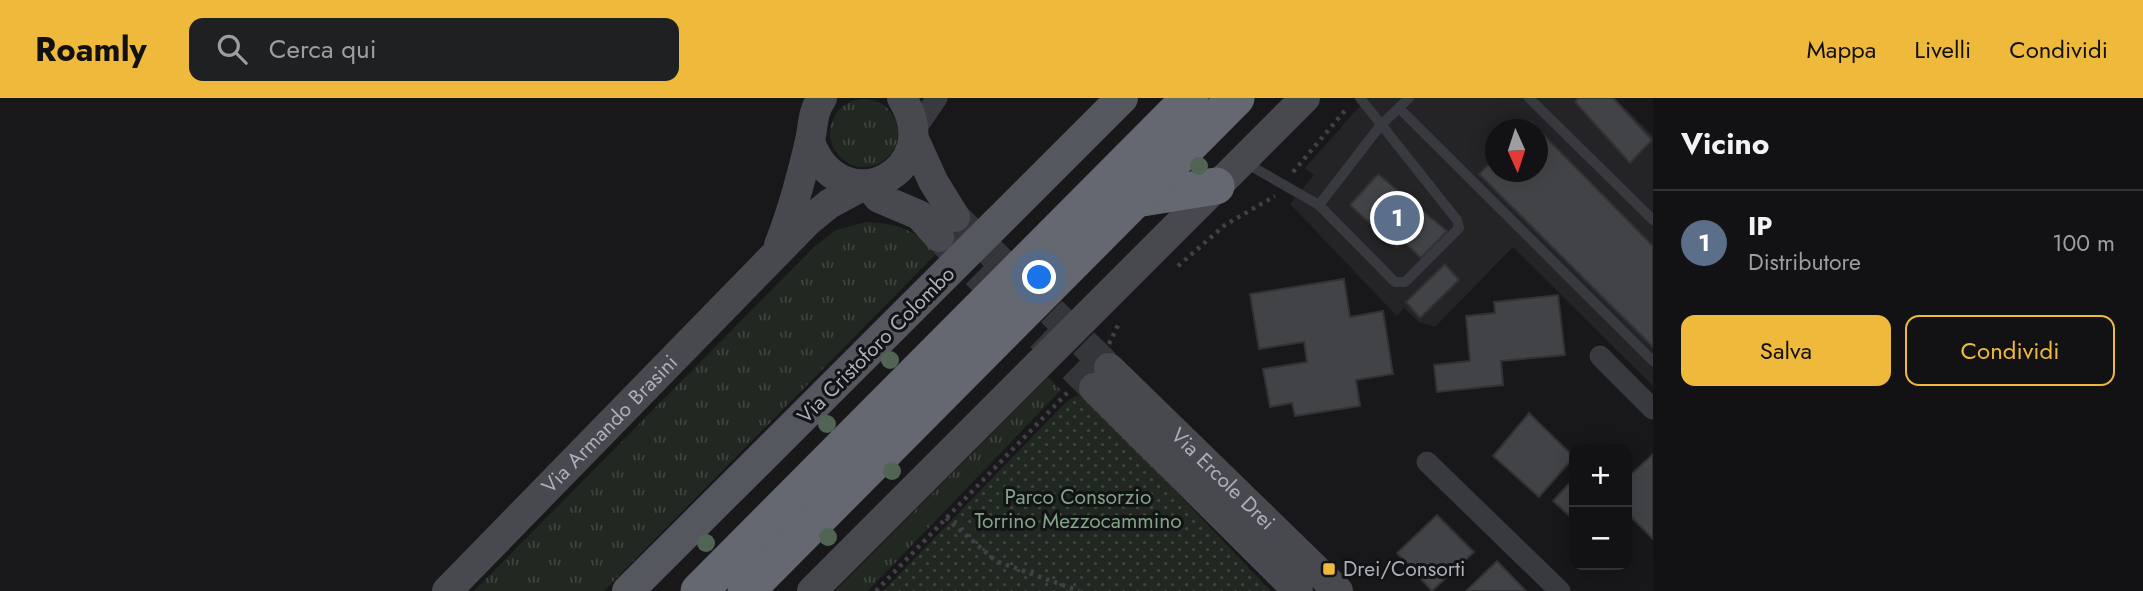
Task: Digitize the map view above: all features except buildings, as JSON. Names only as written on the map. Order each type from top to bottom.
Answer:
[{"type":"highway","points":[[699,591],[1190,98]]},
{"type":"highway","points":[[746,591],[1236,98]]},
{"type":"highway","points":[[1136,199],[1216,186]]},
{"type":"main road","name":"Via Cristoforo Colombo","points":[[628,591],[1122,98]]},
{"type":"street","name":"Via Armando Brasini","points":[[773,258],[794,203],[810,142],[810,125],[822,98]]},
{"type":"street","points":[[810,142],[816,158],[826,171],[840,180],[866,185],[879,198],[947,227],[915,135],[911,113],[902,98]]},
{"type":"street","name":"Via Armando Brasini","points":[[447,591],[822,210],[866,185],[888,178],[901,168],[915,135],[937,98]]},
{"type":"street","points":[[812,591],[1305,98]]},
{"type":"street","points":[[1600,356],[1653,409]]},
{"type":"street","name":"Via Ercole Drei","points":[[1298,591],[1101,378],[1338,591]]},
{"type":"street","points":[[1427,462],[1560,591]]},
{"type":"lane","points":[[1242,161],[1319,205],[1395,282],[1405,282],[1459,228],[1457,220],[1358,98]]},
{"type":"lane","points":[[1319,205],[1380,126],[1409,98]]},
{"type":"lane","points":[[1529,98],[1653,220]]},
{"type":"lane","points":[[1399,108],[1653,361]]},
{"type":"path","points":[[1175,268],[1224,225],[1277,195],[1284,183],[1358,98]]},
{"type":"path","points":[[1115,330],[1121,321]]},
{"type":"path","points":[[876,591],[1065,395]]},
{"type":"path","points":[[946,518],[996,561],[1080,591]]},
{"type":"shaded area","points":[[1367,98],[1615,98],[1653,136],[1653,386],[1513,247],[1435,327],[1419,322],[1404,308],[1397,316],[1290,204],[1314,175],[1305,168]]},
{"type":"green space","points":[[864,99],[877,102],[888,109],[895,120],[898,133],[895,146],[888,157],[877,164],[864,167],[851,164],[840,157],[833,146],[830,133],[833,120],[840,109],[851,102]]},
{"type":"green space","points":[[866,222],[905,229],[938,252],[604,591],[474,591],[815,246],[836,230]]},
{"type":"green space","points":[[1048,377],[1061,390],[868,591],[835,591]]},
{"type":"green space","name":"Parco Consorzio Torrino Mezzocammino","points":[[1078,395],[1097,409],[1271,591],[883,591],[1066,402]]},
{"type":"tunnel","points":[[955,217],[1109,368]]},
{"type":"tunnel","points":[[944,242],[1094,388]]},
{"type":"place","name":"IP","points":[[1397,218]]},
{"type":"place","name":"Drei/Consorti","points":[[1329,569]]}]
